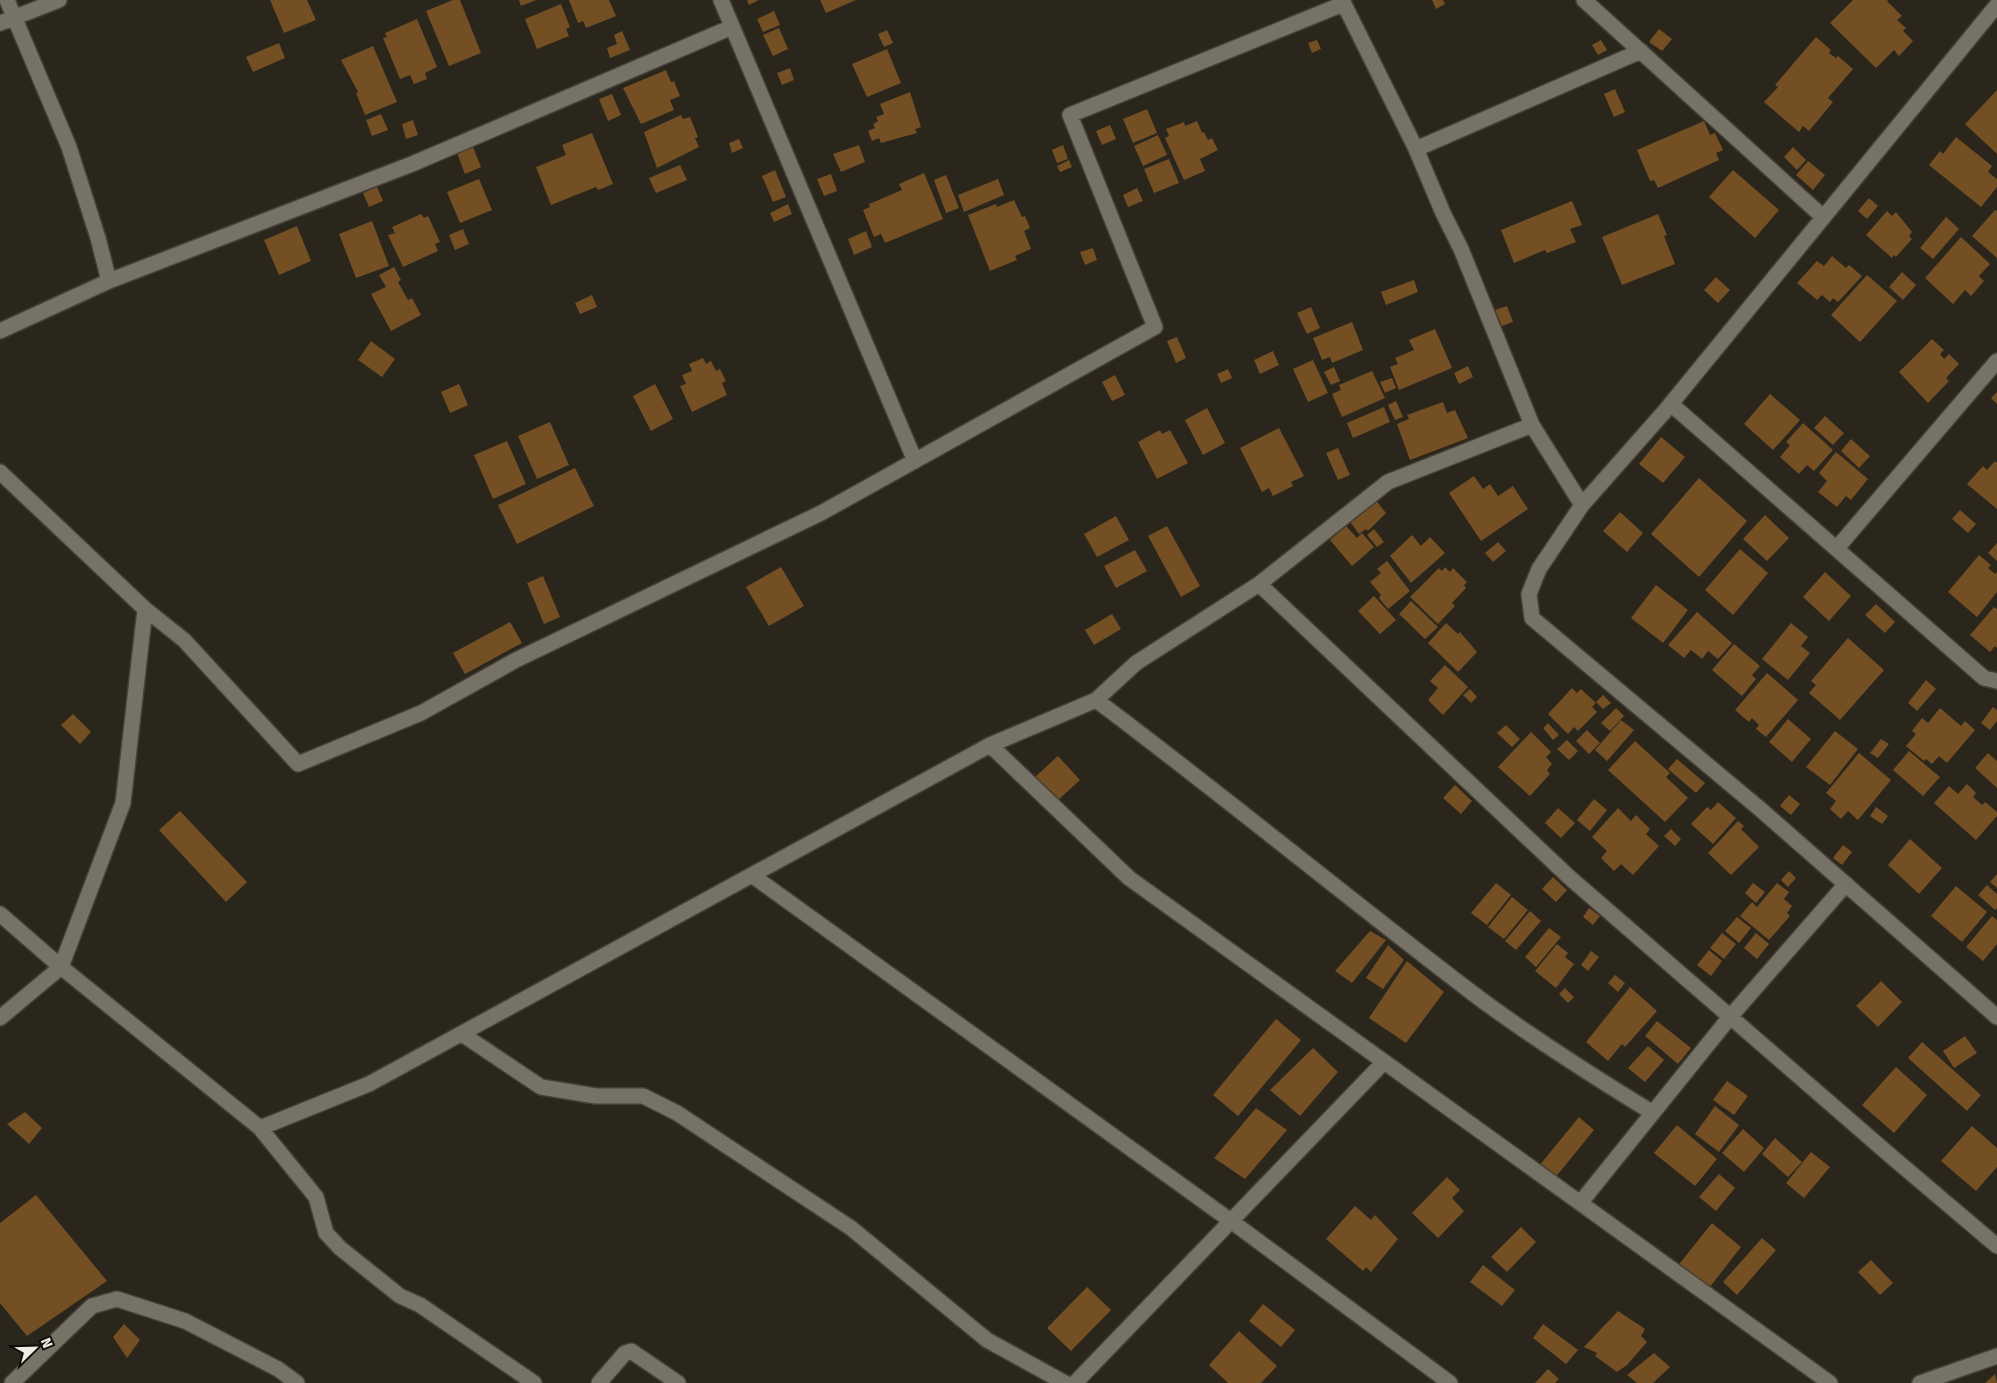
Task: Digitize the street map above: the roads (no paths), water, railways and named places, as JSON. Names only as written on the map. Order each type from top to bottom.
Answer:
[{"type":"street","points":[[7,0],[7,21],[70,146],[109,281]]},
{"type":"street","points":[[7,21],[59,0]]},
{"type":"street","points":[[721,0],[915,461]]},
{"type":"street","points":[[1584,0],[1823,217]]},
{"type":"street","points":[[0,472],[145,609],[184,640],[298,764],[421,713],[516,660],[821,513],[1155,327],[1070,115],[1342,2],[1416,149],[1443,213],[1461,249],[1532,425],[1582,505]]},
{"type":"street","points":[[1997,5],[1671,404],[1582,505],[1539,569],[1529,594],[1532,618],[1760,809],[1997,1017]]},
{"type":"street","points":[[0,331],[109,281],[412,164],[732,27]]},
{"type":"street","points":[[1416,149],[1642,51]]},
{"type":"street","points":[[1837,548],[1997,361]]},
{"type":"street","points":[[1671,404],[1984,678],[1997,681]]},
{"type":"street","points":[[260,1128],[369,1084],[990,745],[1096,700],[1136,663],[1259,584],[1388,482],[1532,425]]},
{"type":"street","points":[[1259,584],[1570,877],[1997,1246]]},
{"type":"street","points":[[0,1018],[61,967],[123,803],[145,609]]},
{"type":"street","points":[[1096,700],[1170,755],[1473,993],[1592,1075],[1653,1113]]},
{"type":"street","points":[[990,745],[1129,878],[1383,1063],[1581,1202],[1830,1383]]},
{"type":"street","points":[[753,876],[1231,1221],[1450,1383]]},
{"type":"street","points":[[1581,1202],[1730,1017],[1846,884]]},
{"type":"street","points":[[0,914],[61,967],[260,1128],[316,1197],[326,1233],[340,1248],[400,1296],[420,1305],[534,1383]]},
{"type":"street","points":[[462,1034],[541,1087],[596,1096],[644,1096],[677,1112],[851,1228],[987,1340],[1065,1383]]},
{"type":"street","points":[[1074,1383],[1383,1063]]},
{"type":"street","points":[[12,1383],[92,1306],[117,1299],[185,1321],[278,1369],[298,1383]]},
{"type":"street","points":[[599,1383],[625,1353],[631,1351],[678,1383]]},
{"type":"street","points":[[1920,1383],[1997,1356]]}]
